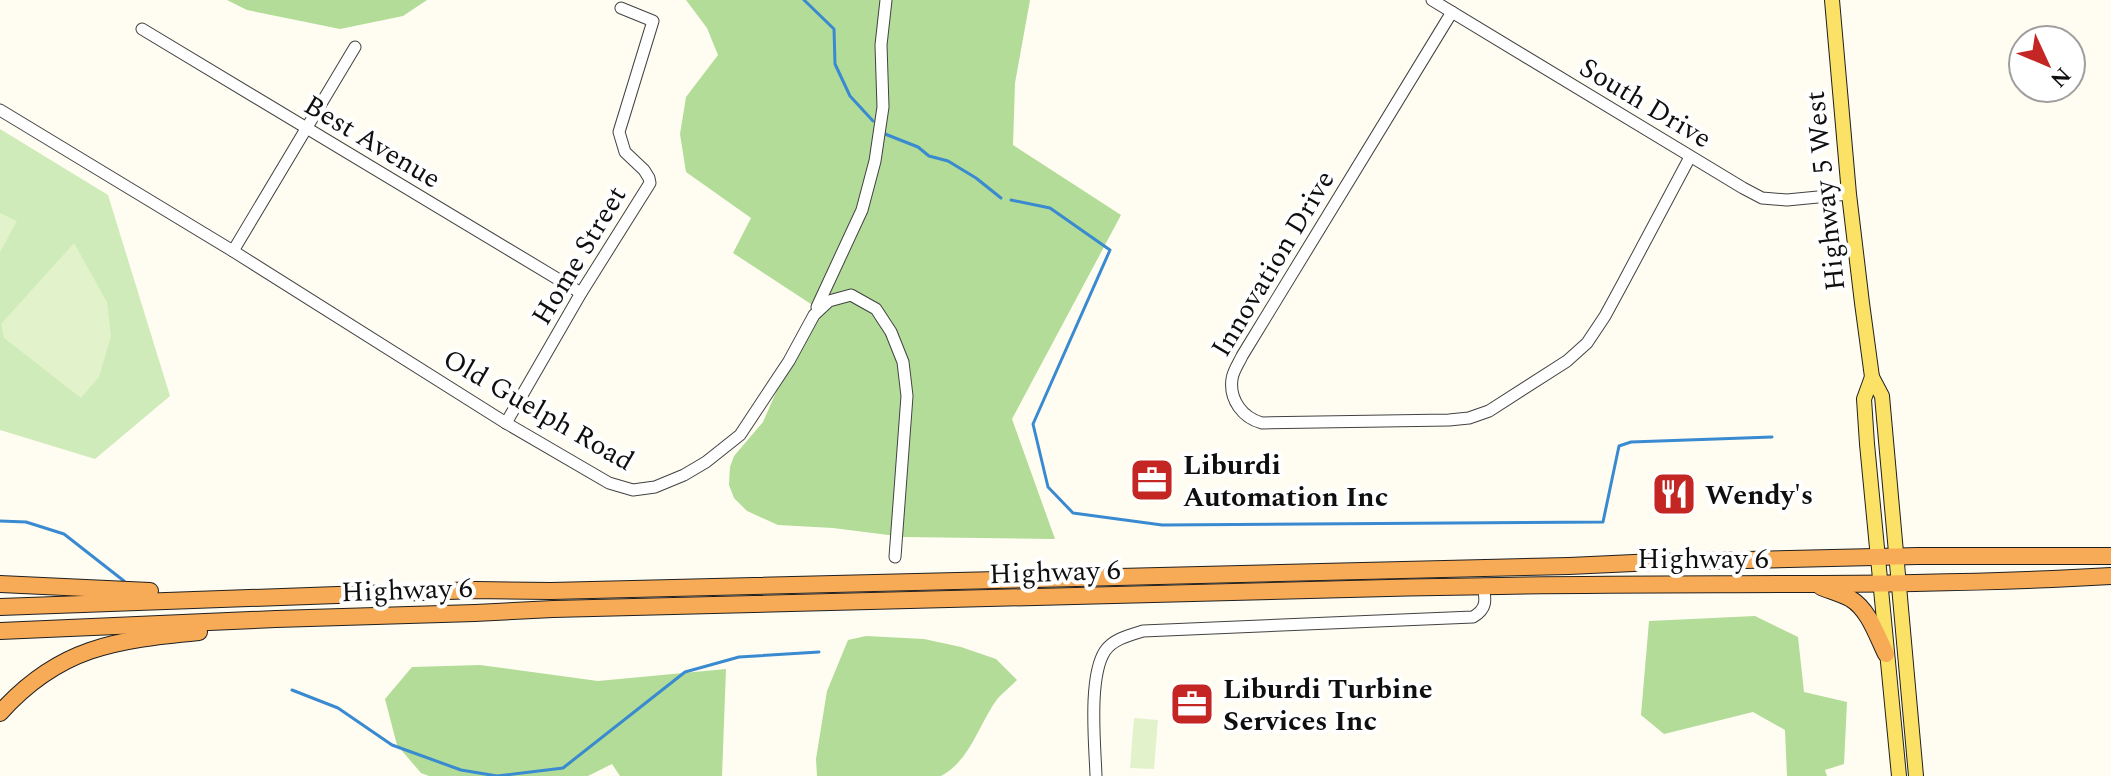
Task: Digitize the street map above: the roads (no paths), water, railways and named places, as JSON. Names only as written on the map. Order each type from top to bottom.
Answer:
[{"type":"highway","name":"Highway 6","points":[[0,607],[476,590],[551,591],[1897,556],[2111,556]]},
{"type":"highway","name":"Highway 6","points":[[0,631],[553,609],[1483,586],[1900,584],[2111,576]]},
{"type":"highway","points":[[1812,583],[1847,597],[1859,606],[1886,654]]},
{"type":"highway","points":[[0,584],[264,597]]},
{"type":"highway","points":[[0,713],[44,672],[83,652],[142,637],[238,629],[276,619]]},
{"type":"main road","name":"Highway 5 West","points":[[1832,0],[1849,194],[1872,377],[1882,396],[1916,776]]},
{"type":"main road","name":"Highway 5 West","points":[[1872,377],[1864,399],[1899,776]]},
{"type":"street","name":"Old Guelph Road","points":[[0,110],[233,251],[506,423],[609,483],[633,490],[655,487],[684,475],[740,435],[789,361],[814,315],[862,210],[875,161],[883,107],[881,45],[886,0]]},
{"type":"street","name":"South Drive","points":[[1432,0],[1762,198],[1787,200],[1849,194]]},
{"type":"street","name":"Home Street","points":[[506,423],[581,293],[650,183],[644,170],[625,152],[619,132],[653,21],[621,8]]},
{"type":"street","name":"Innovation Drive","points":[[1452,12],[1242,356],[1232,377],[1233,397],[1238,407],[1254,421],[1449,420],[1469,418],[1489,411],[1567,361],[1587,343],[1631,270],[1690,157]]},
{"type":"street","name":"Best Avenue","points":[[142,29],[581,293]]},
{"type":"street","points":[[233,251],[355,47]]},
{"type":"street","points":[[814,315],[829,301],[851,295],[876,309],[891,332],[903,362],[907,396],[895,557]]},
{"type":"street","points":[[1505,568],[1505,586]]},
{"type":"street","points":[[1096,776],[1097,672],[1106,650],[1123,637],[1143,631],[1473,617],[1484,609],[1483,586]]},
{"type":"waterway","points":[[804,0],[834,29],[835,64],[850,96],[873,121]]},
{"type":"waterway","points":[[885,134],[918,147],[929,156],[948,161],[1001,198]]},
{"type":"waterway","points":[[1011,200],[1050,208],[1110,250],[1033,424],[1048,487],[1073,513],[1162,525],[1603,522],[1619,446],[1631,442],[1772,437]]},
{"type":"waterway","points":[[0,521],[26,522],[64,534],[124,581]]},
{"type":"waterway","points":[[292,690],[338,708],[392,745],[461,770],[497,776],[563,768],[685,672],[739,657],[819,652]]},
{"type":"place","name":"Liburdi Automation Inc","points":[[1152,480]]},
{"type":"place","name":"Wendy's","points":[[1674,494]]},
{"type":"place","name":"Liburdi Turbine Services Inc","points":[[1192,704]]}]
